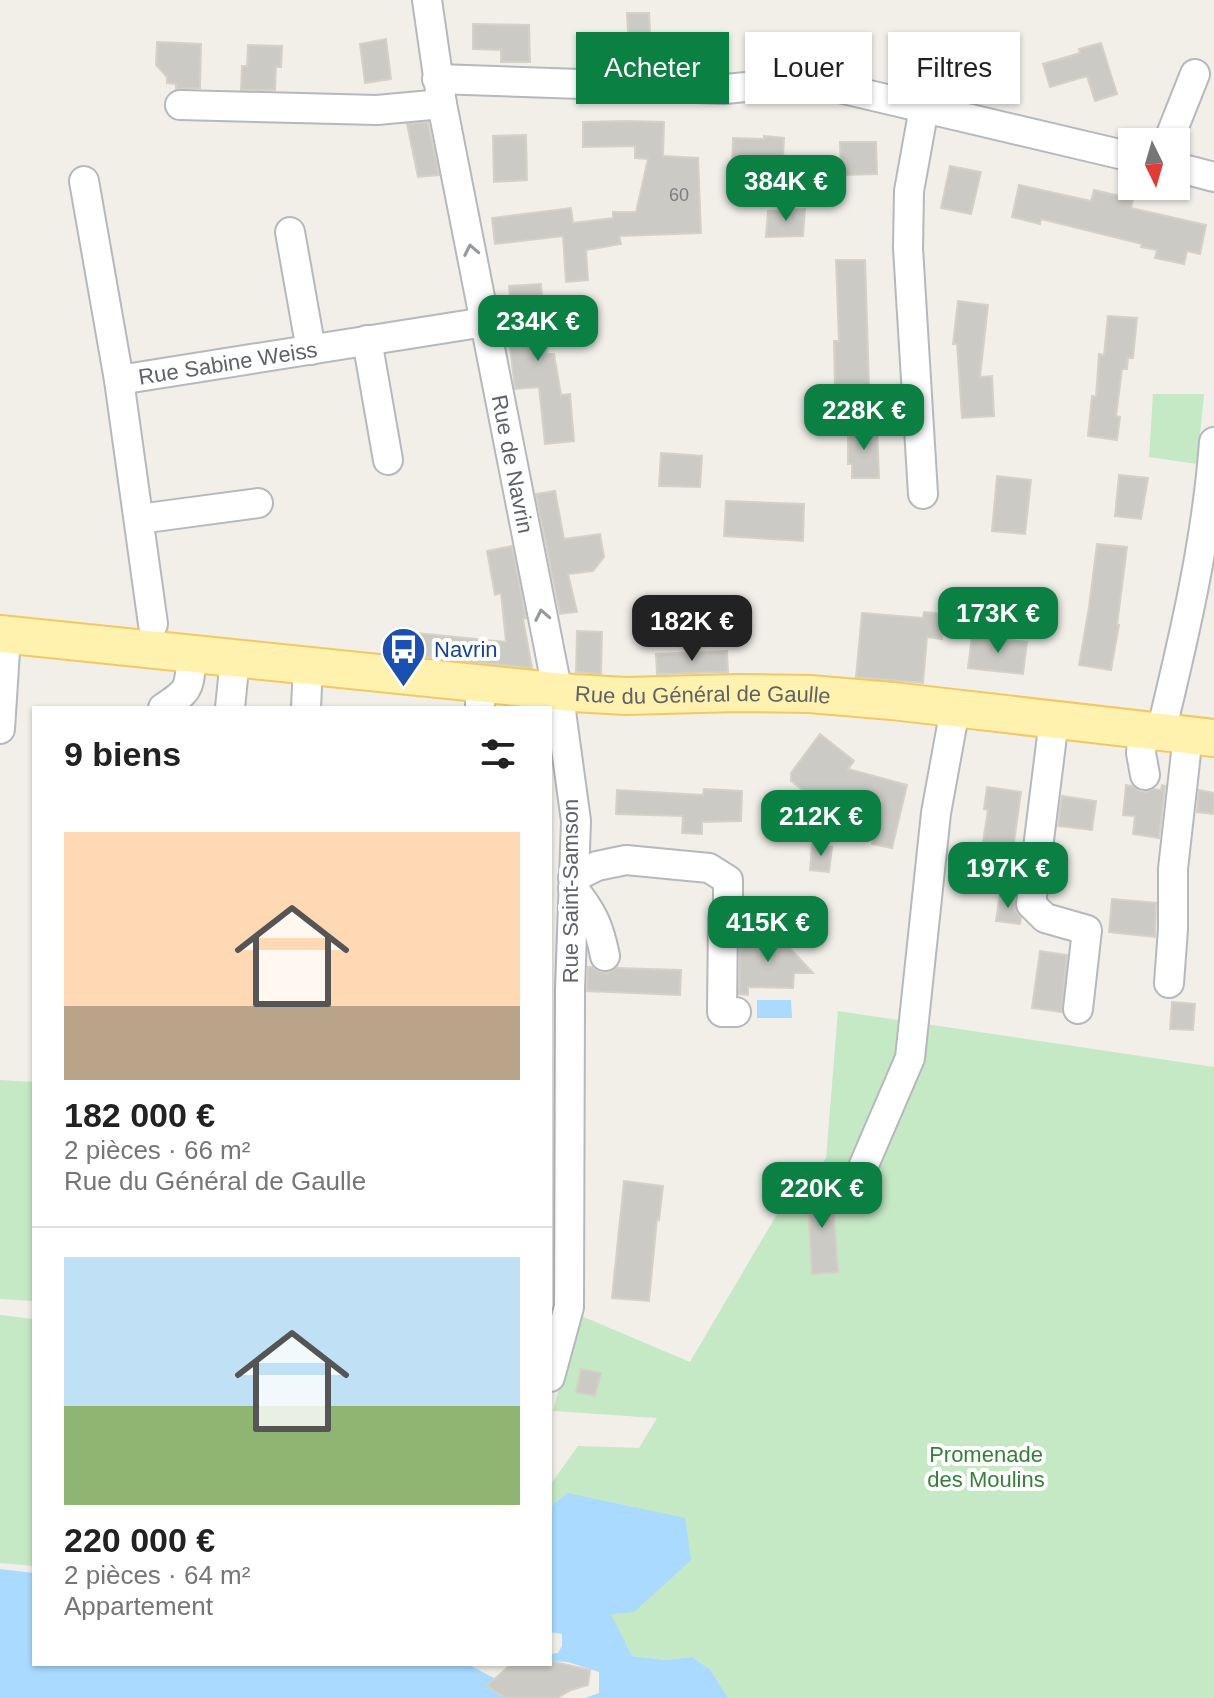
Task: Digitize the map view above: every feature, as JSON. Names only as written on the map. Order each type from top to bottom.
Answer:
[{"type":"main road","name":"Rue du Général de Gaulle","points":[[3,635],[315,666],[480,695],[557,691],[626,696],[810,694],[1176,734]]},
{"type":"street","name":"Rue de Navrin","points":[[427,0],[440,92],[557,691]]},
{"type":"street","points":[[1174,128],[1195,74]]},
{"type":"street","points":[[180,105],[377,110],[440,92],[725,89],[787,83],[831,86],[1118,154]]},
{"type":"street","points":[[923,494],[908,248],[909,191],[924,108]]},
{"type":"street","points":[[1190,171],[1214,177]]},
{"type":"street","points":[[84,181],[119,380]]},
{"type":"street","points":[[290,232],[311,350]]},
{"type":"street","name":"Rue Sabine Weiss","points":[[153,624],[119,380],[485,322]]},
{"type":"street","points":[[367,340],[388,460]]},
{"type":"street","points":[[1169,983],[1173,929],[1176,734],[1214,442]]},
{"type":"street","points":[[139,519],[258,503]]},
{"type":"street","points":[[0,729],[3,635]]},
{"type":"street","points":[[166,706],[188,689],[192,654]]},
{"type":"street","points":[[230,706],[235,658]]},
{"type":"street","points":[[306,706],[315,666]]},
{"type":"street","points":[[315,666],[320,706]]},
{"type":"street","name":"Rue Saint-Samson","points":[[552,1370],[569,1307],[570,989],[576,821],[557,691]]},
{"type":"street","points":[[851,1195],[910,1058],[936,813],[955,709]]},
{"type":"street","points":[[1054,720],[1031,904],[1045,918],[1087,930],[1078,1009]]},
{"type":"street","points":[[1145,775],[1141,753],[1176,734]]},
{"type":"street","points":[[605,956],[600,930],[573,883],[597,866],[626,860],[709,868],[728,880],[728,908],[723,918],[722,1012],[736,1012]]},
{"type":"street","points":[[552,1058],[556,1013],[570,989]]},
{"type":"green space","points":[[1153,394],[1204,394],[1197,464],[1149,457]]},
{"type":"green space","name":"Promenade des Moulins","points":[[838,1011],[1214,1067],[1214,1698],[728,1698],[710,1669],[692,1657],[666,1660],[632,1656],[610,1614],[567,1493],[552,1505],[552,1482],[578,1446],[639,1448],[657,1418],[553,1411],[579,1315],[690,1362],[803,1170],[815,1176],[826,1158]]},
{"type":"green space","points":[[0,1080],[32,1082],[32,1301],[0,1299]]},
{"type":"green space","points":[[0,1315],[32,1319],[32,1566],[0,1563]]},
{"type":"water","points":[[757,1000],[791,1000],[792,1018],[757,1018]]},
{"type":"water","points":[[567,1493],[685,1518],[691,1560],[634,1612],[611,1614],[632,1656],[666,1660],[692,1657],[710,1669],[728,1698],[585,1698],[599,1693],[599,1672],[568,1662],[552,1661],[552,1654],[558,1653],[562,1646],[562,1634],[552,1632],[552,1505]]},
{"type":"water","points":[[0,1569],[32,1573],[32,1666],[463,1666],[466,1698],[0,1698]]},
{"type":"building","points":[[627,13],[649,13],[650,32],[628,32]]},
{"type":"building","points":[[473,24],[529,25],[530,62],[501,62],[501,50],[473,49]]},
{"type":"building","points":[[386,39],[391,79],[365,83],[360,44]]},
{"type":"building","points":[[157,42],[201,44],[200,88],[176,89],[176,84],[167,83],[167,77],[156,65]]},
{"type":"building","points":[[1101,43],[1117,94],[1095,101],[1087,76],[1050,87],[1043,64]]},
{"type":"building","points":[[248,45],[282,46],[281,67],[276,67],[275,90],[241,90],[242,66],[247,66]]},
{"type":"building","points":[[428,122],[439,175],[418,177],[407,124]]},
{"type":"building","points":[[583,122],[664,122],[663,156],[698,158],[701,233],[619,236],[621,244],[586,250],[588,280],[566,282],[563,236],[495,244],[492,218],[571,208],[573,223],[613,218],[613,212],[636,212],[648,159],[635,158],[635,146],[583,147]]},
{"type":"building","points":[[526,135],[527,180],[494,182],[493,136]]},
{"type":"building","points":[[764,136],[784,138],[782,177],[732,173],[733,138],[764,139]]},
{"type":"building","points":[[840,142],[876,142],[877,174],[841,175]]},
{"type":"building","points":[[950,166],[981,172],[971,214],[941,208]]},
{"type":"building","points":[[1019,185],[1091,201],[1094,190],[1118,196],[1118,200],[1133,200],[1131,208],[1206,225],[1200,254],[1187,251],[1184,264],[1155,258],[1157,250],[1141,247],[1142,244],[1041,219],[1040,224],[1012,217]]},
{"type":"building","points":[[805,209],[803,236],[766,237],[768,211]]},
{"type":"building","points":[[836,260],[865,260],[869,387],[835,387],[834,341],[839,341]]},
{"type":"building","points":[[541,284],[547,354],[554,354],[561,395],[570,394],[574,441],[545,444],[539,387],[515,389],[510,347],[515,347],[509,286]]},
{"type":"building","points":[[958,301],[988,305],[980,377],[992,376],[994,416],[962,418],[957,344],[953,344]]},
{"type":"building","points":[[1108,316],[1137,318],[1133,358],[1128,358],[1127,369],[1122,369],[1116,416],[1120,417],[1117,440],[1088,436],[1092,396],[1096,397],[1099,354],[1104,355]]},
{"type":"building","points":[[877,427],[879,478],[852,478],[852,464],[848,464],[848,428]]},
{"type":"building","points":[[661,453],[702,456],[700,487],[659,486]]},
{"type":"building","points":[[1119,475],[1148,478],[1141,519],[1115,516]]},
{"type":"building","points":[[997,476],[1031,480],[1025,534],[992,531]]},
{"type":"building","points":[[555,491],[564,539],[600,534],[604,557],[593,571],[568,574],[577,612],[560,614],[536,494]]},
{"type":"building","points":[[726,501],[804,504],[803,541],[724,536]]},
{"type":"building","points":[[1097,544],[1127,547],[1111,670],[1079,665]]},
{"type":"building","points":[[512,546],[532,668],[395,654],[397,631],[506,642],[501,593],[495,595],[487,551]]},
{"type":"building","points":[[924,612],[945,614],[942,639],[927,637],[923,683],[856,677],[862,613],[923,618]]},
{"type":"building","points":[[577,631],[602,632],[601,674],[576,672]]},
{"type":"building","points":[[972,636],[1027,642],[1023,674],[968,668]]},
{"type":"building","points":[[727,651],[728,672],[657,674],[656,654]]},
{"type":"building","points":[[820,734],[854,761],[848,769],[907,785],[892,848],[872,844],[882,800],[845,791],[830,810],[791,781],[791,773]]},
{"type":"building","points":[[1126,785],[1147,792],[1161,790],[1162,785],[1165,786],[1159,838],[1133,834],[1135,816],[1123,815]]},
{"type":"building","points":[[987,787],[1021,792],[1013,849],[1005,849],[1003,864],[980,861],[988,810],[984,809]]},
{"type":"building","points":[[704,789],[742,791],[741,821],[702,822],[702,834],[682,833],[683,816],[616,814],[617,790],[703,795]]},
{"type":"building","points":[[1199,790],[1214,793],[1214,814],[1197,812]]},
{"type":"building","points":[[1062,796],[1096,801],[1092,830],[1058,826]]},
{"type":"building","points":[[812,845],[832,847],[829,872],[810,870]]},
{"type":"building","points":[[1000,894],[1015,896],[1020,924],[996,921]]},
{"type":"building","points":[[1112,899],[1156,903],[1155,937],[1109,932]]},
{"type":"building","points":[[770,927],[813,973],[794,973],[793,988],[748,987],[748,995],[739,994],[740,941],[742,939],[749,946]]},
{"type":"building","points":[[1040,951],[1067,955],[1062,1012],[1032,1008]]},
{"type":"building","points":[[588,967],[608,973],[617,968],[681,970],[680,995],[587,991]]},
{"type":"building","points":[[1172,1002],[1195,1004],[1193,1030],[1170,1029]]},
{"type":"building","points":[[624,1181],[663,1186],[649,1301],[612,1298]]},
{"type":"building","points":[[832,1186],[838,1272],[812,1274],[807,1187]]},
{"type":"building","points":[[581,1369],[601,1373],[595,1396],[576,1392]]},
{"type":"building","points":[[552,1661],[590,1670],[588,1685],[557,1698],[506,1698],[487,1686],[509,1666],[552,1666]]},
{"type":"waterway","points":[[408,1679],[452,1681],[485,1698]]},
{"type":"place","name":"Navrin","points":[[403,688]]}]
